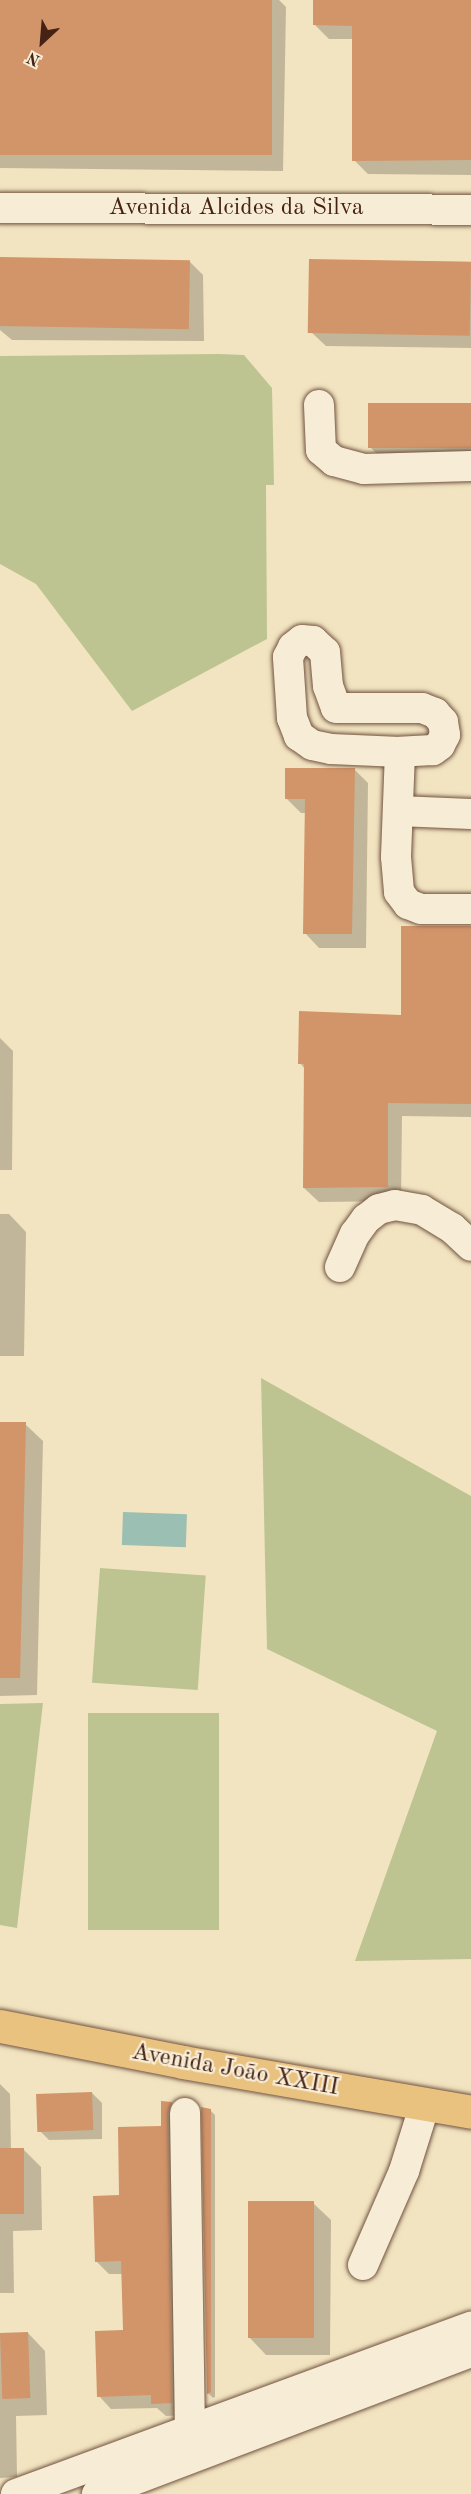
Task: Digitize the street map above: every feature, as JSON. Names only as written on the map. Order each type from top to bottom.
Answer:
[{"type":"main road","name":"Avenida João XXIII","points":[[0,2026],[471,2112]]},
{"type":"street","name":"Avenida Alcides da Silva","points":[[0,208],[471,210]]},
{"type":"street","points":[[319,405],[321,450],[333,461],[364,469],[471,466]]},
{"type":"street","points":[[302,640],[312,641],[321,646],[325,652],[328,686],[336,708],[422,708],[435,713],[443,723],[445,735],[440,745],[433,750],[400,752],[331,749],[312,745],[299,736],[291,709],[288,657],[293,647],[302,640]]},
{"type":"street","points":[[400,752],[399,892],[408,904],[421,909],[471,909]]},
{"type":"street","points":[[398,811],[471,814]]},
{"type":"street","points":[[340,1267],[355,1234],[366,1219],[379,1209],[395,1205],[422,1210],[452,1228],[471,1246]]},
{"type":"street","points":[[363,2265],[404,2171],[425,2104]]},
{"type":"street","points":[[185,2113],[190,2430]]},
{"type":"street","points":[[16,2494],[471,2326]]},
{"type":"street","points":[[97,2494],[471,2352]]},
{"type":"green space","points":[[244,355],[272,388],[274,485],[266,485],[267,639],[132,711],[36,584],[0,564],[0,356]]},
{"type":"green space","points":[[261,1378],[471,1496],[471,1959],[355,1961],[437,1731],[267,1649]]},
{"type":"green space","points":[[100,1568],[206,1575],[198,1690],[92,1683]]},
{"type":"green space","points":[[43,1703],[17,1928],[0,1925],[0,1704]]},
{"type":"green space","points":[[88,1713],[219,1713],[219,1930],[88,1930]]},
{"type":"water","points":[[123,1512],[187,1514],[186,1547],[122,1545]]},
{"type":"building","points":[[0,0],[272,0],[272,155],[0,155]]},
{"type":"building","points":[[313,0],[471,0],[471,160],[352,161],[352,26],[313,25]]},
{"type":"building","points":[[0,257],[190,260],[189,329],[0,326]]},
{"type":"building","points":[[309,259],[471,262],[470,336],[308,333]]},
{"type":"building","points":[[368,403],[471,403],[471,448],[368,448]]},
{"type":"building","points":[[285,768],[355,768],[352,934],[303,934],[305,799],[285,799]]},
{"type":"building","points":[[401,926],[471,926],[471,1104],[388,1103],[388,1187],[303,1188],[304,1064],[298,1064],[299,1011],[401,1015]]},
{"type":"building","points":[[0,1422],[26,1422],[20,1678],[0,1678]]},
{"type":"building","points":[[92,2092],[93,2130],[37,2132],[36,2094]]},
{"type":"building","points":[[161,2101],[172,2102],[168,2113],[172,2403],[151,2404],[151,2395],[97,2397],[95,2331],[123,2330],[121,2261],[95,2262],[93,2196],[119,2195],[118,2127],[161,2126]]},
{"type":"building","points":[[201,2107],[211,2109],[211,2392],[207,2394]]},
{"type":"building","points":[[0,2148],[24,2148],[24,2214],[0,2214]]},
{"type":"building","points":[[248,2201],[314,2201],[314,2338],[248,2338]]},
{"type":"building","points":[[28,2332],[30,2398],[2,2399],[0,2333]]}]
